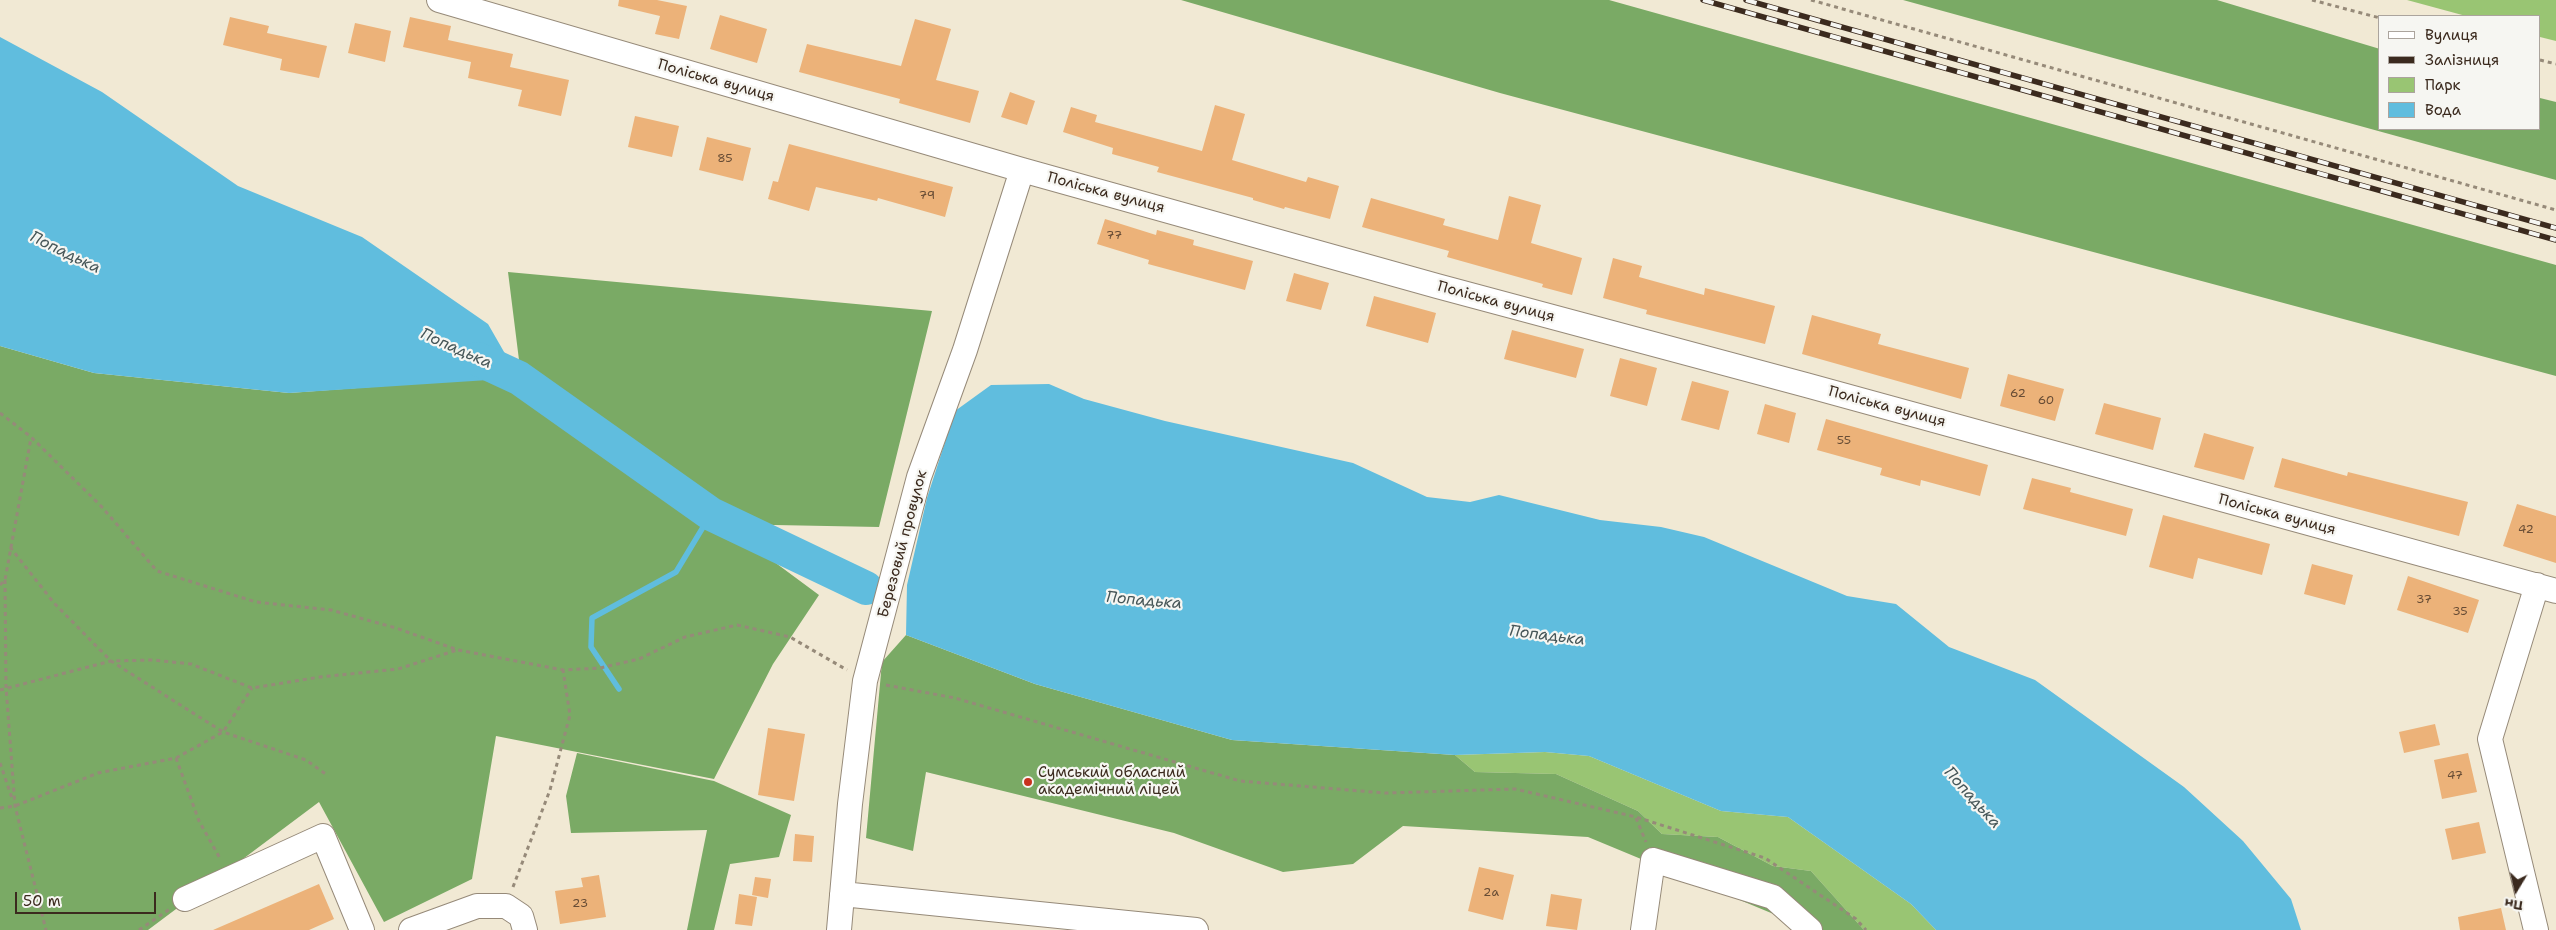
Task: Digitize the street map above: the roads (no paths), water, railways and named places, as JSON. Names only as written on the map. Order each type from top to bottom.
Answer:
[{"type":"street","name":"Поліська вулиця","points":[[439,0],[1022,170],[1437,286],[2546,588]]},
{"type":"street","name":"Березовий провулок","points":[[839,930],[866,681],[919,477],[965,350],[1022,170]]},
{"type":"street","points":[[2536,930],[2490,739],[2546,588]]},
{"type":"street","points":[[185,899],[322,836],[362,930]]},
{"type":"street","points":[[1643,930],[1653,860],[1773,897],[1810,930]]},
{"type":"street","points":[[842,894],[1196,930]]},
{"type":"street","points":[[411,930],[477,906],[506,906],[521,916],[525,930]]},
{"type":"water","points":[[0,37],[102,92],[238,186],[362,237],[488,324],[519,378],[289,393],[94,373],[0,346]]},
{"type":"water","points":[[1049,384],[1084,399],[1165,421],[1353,463],[1427,497],[1470,502],[1499,495],[1600,520],[1661,527],[1704,537],[1847,596],[1896,604],[1949,647],[2035,680],[2184,787],[2243,841],[2291,899],[2301,930],[1936,930],[1911,904],[1788,817],[1721,811],[1589,756],[1545,752],[1455,755],[1232,740],[1035,684],[906,635],[907,585],[927,498],[955,411],[991,385]]},
{"type":"waterway","name":"Попадька","points":[[478,359],[519,378],[711,514],[866,588]]},
{"type":"waterway","points":[[619,689],[591,647],[592,618],[676,572],[711,514]]},
{"type":"railway","points":[[1703,0],[2556,240]]},
{"type":"railway","points":[[1746,0],[2556,228]]},
{"type":"place","name":"Сумський обласний академічний ліцей","points":[[1028,782]]}]
